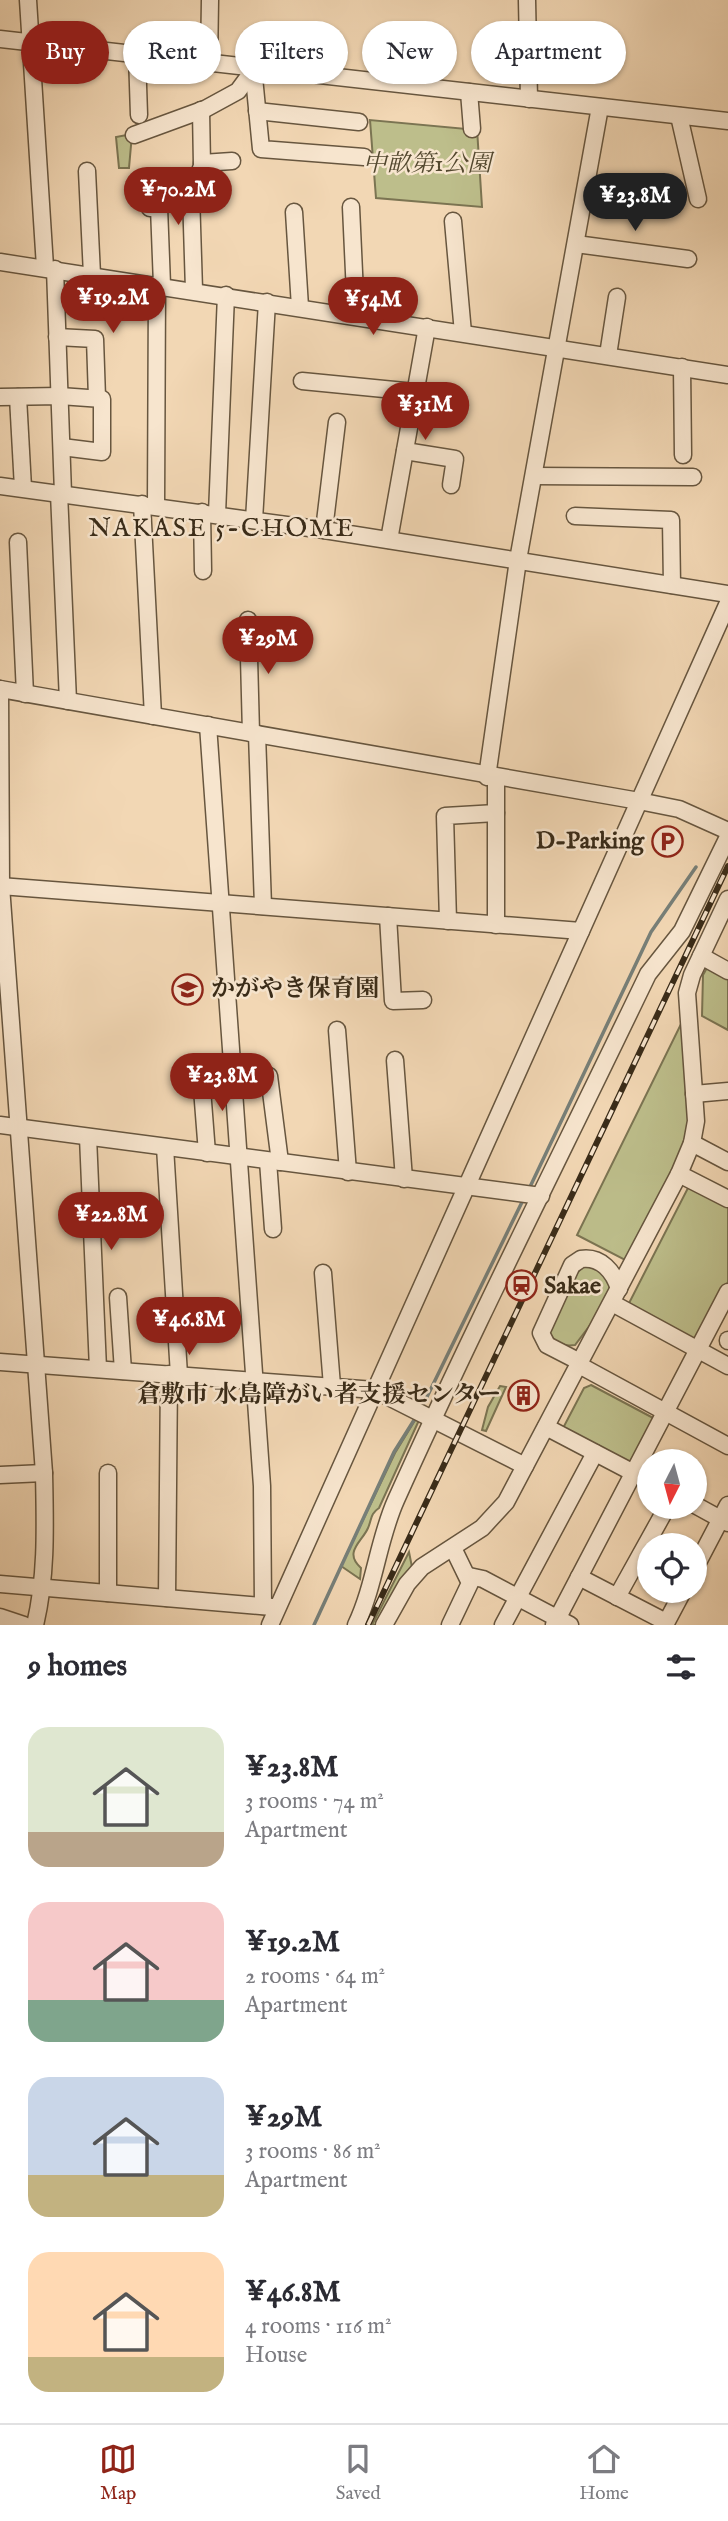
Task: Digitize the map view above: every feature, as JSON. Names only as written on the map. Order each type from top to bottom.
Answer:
[{"type":"street","points":[[28,0],[29,21]]},
{"type":"street","points":[[210,0],[210,21]]},
{"type":"street","points":[[527,0],[529,99]]},
{"type":"street","points":[[0,39],[21,40]]},
{"type":"street","points":[[348,78],[728,121]]},
{"type":"street","points":[[33,84],[57,337],[68,701]]},
{"type":"street","points":[[138,84],[139,115]]},
{"type":"street","points":[[134,135],[201,110],[238,91],[243,84]]},
{"type":"street","points":[[255,84],[261,149],[363,157]]},
{"type":"street","points":[[469,92],[472,129]]},
{"type":"street","points":[[496,925],[496,813],[492,777],[518,560],[600,107]]},
{"type":"street","points":[[194,290],[191,194],[202,163],[201,110]]},
{"type":"street","points":[[257,111],[359,122]]},
{"type":"street","points":[[680,116],[698,199]]},
{"type":"street","points":[[202,163],[232,161]]},
{"type":"street","points":[[87,171],[92,275]]},
{"type":"street","points":[[150,208],[159,207],[159,285],[149,504],[153,716]]},
{"type":"street","points":[[351,207],[356,316]]},
{"type":"street","points":[[294,212],[300,307]]},
{"type":"street","points":[[453,221],[463,333]]},
{"type":"street","points":[[576,244],[688,260]]},
{"type":"street","points":[[0,262],[356,316],[426,332],[463,333],[608,355],[682,371],[728,375]]},
{"type":"street","points":[[203,571],[226,295]]},
{"type":"street","points":[[608,355],[617,297]]},
{"type":"street","points":[[254,520],[267,302]]},
{"type":"street","points":[[389,540],[426,332]]},
{"type":"street","points":[[57,337],[95,339],[97,398]]},
{"type":"street","points":[[682,371],[683,455]]},
{"type":"street","points":[[302,381],[415,392]]},
{"type":"street","points":[[0,397],[60,396],[102,399],[102,452],[62,447]]},
{"type":"street","points":[[18,397],[23,488]]},
{"type":"street","points":[[324,530],[337,422]]},
{"type":"street","points":[[405,451],[455,459],[451,485]]},
{"type":"street","points":[[534,476],[693,477]]},
{"type":"street","points":[[0,486],[149,504],[728,594]]},
{"type":"street","points":[[575,516],[671,520],[672,585]]},
{"type":"street","points":[[18,541],[25,694]]},
{"type":"street","points":[[270,1606],[375,1390],[728,603]]},
{"type":"street","points":[[248,620],[263,906]]},
{"type":"street","points":[[35,1625],[42,1588],[44,1473],[1,886],[0,693],[68,701],[639,801],[679,809],[728,831]]},
{"type":"street","points":[[208,725],[240,1157],[270,1625]]},
{"type":"street","points":[[448,921],[445,816],[496,813]]},
{"type":"street","points":[[356,1625],[368,1600],[394,1504],[433,1419],[648,974],[682,931],[728,837]]},
{"type":"street","points":[[1,886],[581,931]]},
{"type":"street","points":[[384,1625],[407,1584],[422,1567],[482,1528],[506,1502],[678,1174],[692,1143],[696,1121],[687,993],[701,956],[727,903]]},
{"type":"street","points":[[388,916],[393,1001],[423,1000]]},
{"type":"street","points":[[701,956],[728,971]]},
{"type":"street","points":[[337,1030],[348,1172]]},
{"type":"street","points":[[395,1060],[404,1179]]},
{"type":"street","points":[[201,1076],[207,1153]]},
{"type":"street","points":[[269,1076],[274,1162],[273,1229]]},
{"type":"street","points":[[694,1094],[728,1091]]},
{"type":"street","points":[[0,1125],[541,1196]]},
{"type":"street","points":[[88,1137],[98,1369]]},
{"type":"street","points":[[692,1143],[728,1161]]},
{"type":"street","points":[[165,1147],[174,1375],[167,1598]]},
{"type":"street","points":[[678,1174],[728,1199]]},
{"type":"street","points":[[728,1366],[697,1350],[615,1296],[612,1272],[594,1260],[581,1259],[572,1265],[541,1333],[547,1345],[728,1446]]},
{"type":"street","points":[[323,1273],[331,1386]]},
{"type":"street","points":[[469,1576],[484,1579],[561,1623],[579,1577],[728,1292]]},
{"type":"street","points":[[118,1297],[123,1371]]},
{"type":"street","points":[[0,1362],[375,1390],[525,1466]]},
{"type":"street","points":[[546,1427],[637,1475]]},
{"type":"street","points":[[503,1625],[595,1453]]},
{"type":"street","points":[[0,1475],[44,1473]]},
{"type":"street","points":[[108,1473],[108,1593]]},
{"type":"street","points":[[707,1509],[725,1515],[707,1547]]},
{"type":"street","points":[[617,1597],[660,1519]]},
{"type":"street","points":[[450,1625],[469,1590],[469,1576],[453,1548]]},
{"type":"street","points":[[579,1577],[666,1624],[677,1603]]},
{"type":"street","points":[[0,1584],[270,1606]]},
{"type":"street","points":[[0,1617],[24,1625]]},
{"type":"green space","name":"中畝第1公園","points":[[475,97],[482,207],[376,198],[370,120],[466,129]]},
{"type":"green space","points":[[132,134],[129,168],[119,168],[116,137]]},
{"type":"green space","points":[[708,966],[728,977],[728,1030],[702,1016],[703,975]]},
{"type":"green space","points":[[683,1020],[690,1119],[683,1153],[627,1261],[577,1235]]},
{"type":"green space","points":[[690,1184],[728,1204],[728,1282],[694,1344],[627,1307]]},
{"type":"green space","points":[[595,1265],[611,1284],[606,1304],[575,1345],[559,1343],[549,1332],[577,1273],[584,1266]]},
{"type":"green space","points":[[591,1385],[657,1420],[641,1449],[637,1449],[637,1456],[631,1467],[562,1430],[584,1388]]},
{"type":"green space","points":[[500,1386],[506,1387],[486,1431],[482,1430],[488,1407]]},
{"type":"green space","points":[[417,1417],[420,1418],[379,1508],[354,1552],[356,1562],[361,1568],[360,1579],[341,1566],[395,1453]]},
{"type":"green space","points":[[409,1552],[412,1567],[378,1625],[372,1625]]},
{"type":"waterway","points":[[529,1189],[651,932],[696,867]]},
{"type":"waterway","points":[[424,1403],[524,1198]]},
{"type":"waterway","points":[[314,1625],[394,1452],[416,1417]]},
{"type":"railway","points":[[368,1625],[728,866]]},
{"type":"place","name":"D-Parking","points":[[667,841]]},
{"type":"place","name":"かがやき保育園","points":[[188,989]]},
{"type":"place","name":"Sakae","points":[[521,1286]]},
{"type":"place","name":"倉敷市 水島障がい者支援センター","points":[[524,1395]]},
{"type":"district","name":"NAKASE 5-CHOME","points":[[222,528]]}]
